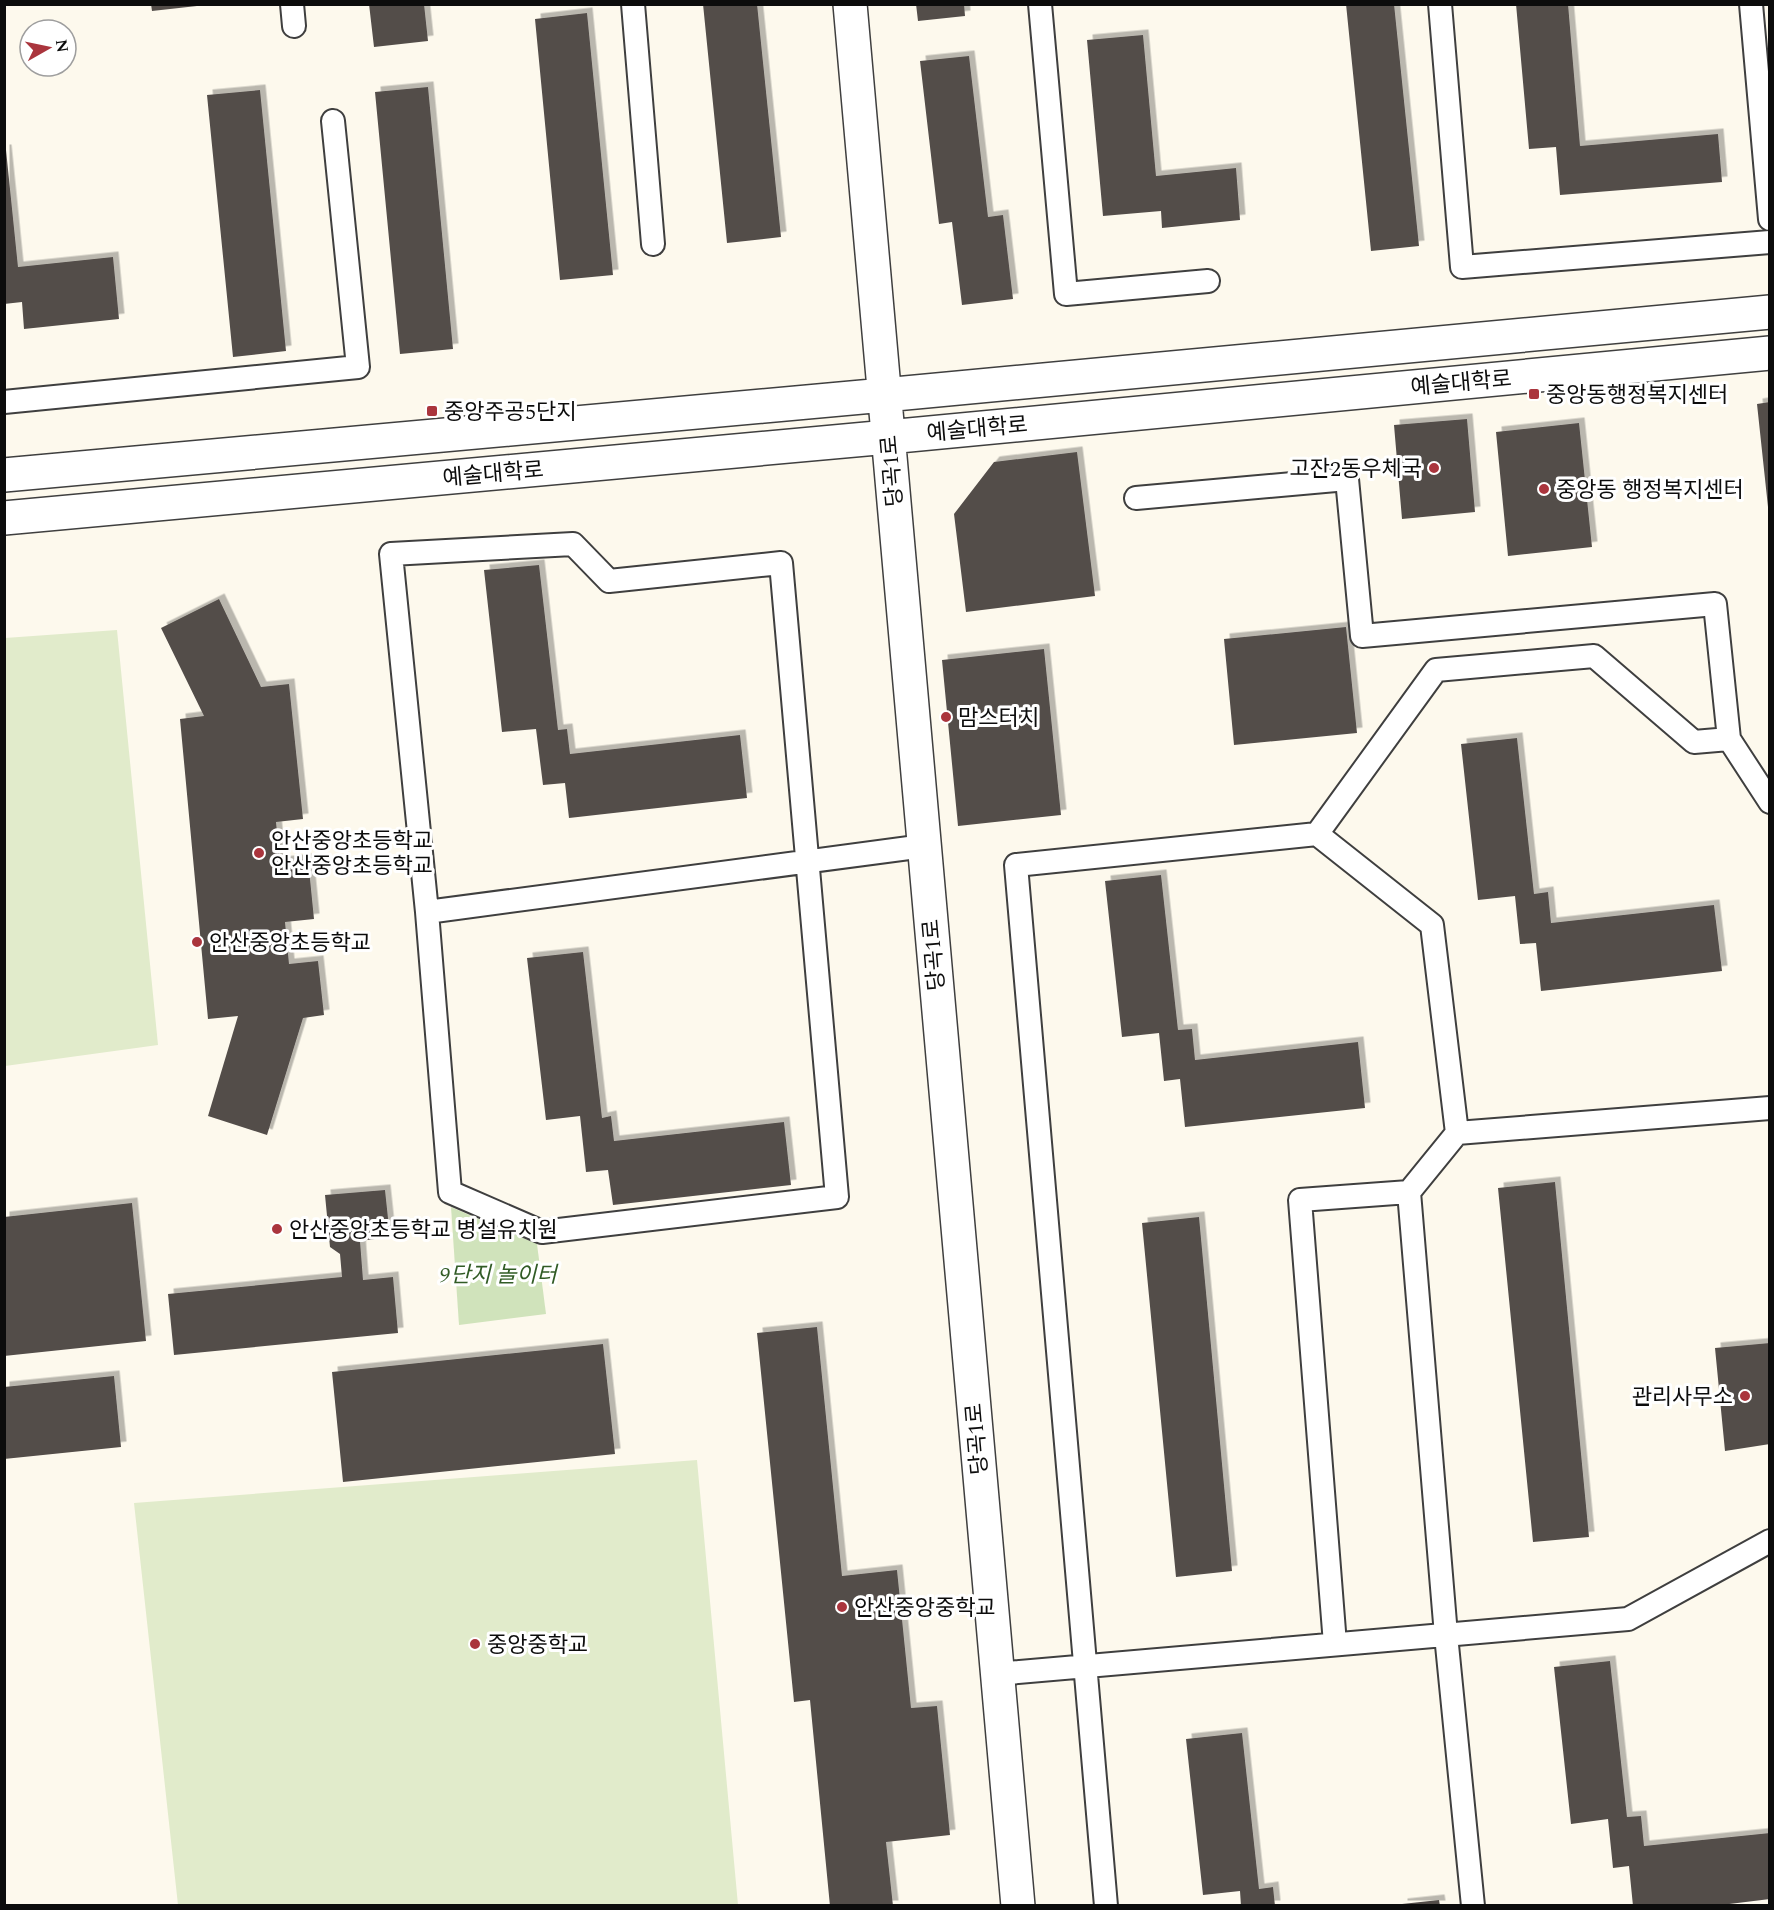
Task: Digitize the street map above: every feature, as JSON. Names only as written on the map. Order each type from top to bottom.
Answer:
[{"type":"street","name":"당곡1로","points":[[850,4],[1018,1905]]},
{"type":"street","name":"예술대학로","points":[[4,475],[1770,312]]},
{"type":"street","name":"예술대학로","points":[[4,518],[888,437],[1770,352]]},
{"type":"lane","points":[[633,4],[653,244]]},
{"type":"lane","points":[[1040,4],[1066,294],[1208,281]]},
{"type":"lane","points":[[1440,4],[1462,267],[1770,242]]},
{"type":"lane","points":[[1751,4],[1770,219]]},
{"type":"lane","points":[[4,402],[358,367],[333,121]]},
{"type":"lane","points":[[1136,498],[1347,478],[1362,636],[1715,604],[1729,739],[1770,802]]},
{"type":"lane","points":[[573,544],[609,581],[781,563],[837,1197],[542,1232],[450,1191],[427,912],[390,554],[573,544]]},
{"type":"lane","points":[[1317,834],[1436,670],[1594,656],[1694,742],[1729,739]]},
{"type":"lane","points":[[1106,1905],[1016,865],[1317,834],[1432,925],[1457,1133]]},
{"type":"lane","points":[[427,912],[924,846]]},
{"type":"lane","points":[[1473,1905],[1446,1635],[1408,1192],[1457,1133],[1770,1108]]},
{"type":"lane","points":[[1335,1644],[1299,1200],[1408,1192]]},
{"type":"lane","points":[[996,1674],[1628,1619],[1770,1540]]},
{"type":"green space","points":[[117,630],[158,1045],[5,1066],[5,638]]},
{"type":"green space","name":"9단지 놀이터","points":[[451,1207],[537,1244],[546,1314],[459,1325]]},
{"type":"green space","points":[[697,1460],[738,1905],[178,1905],[134,1503]]},
{"type":"building","points":[[151,4],[197,4],[197,6],[152,11]]},
{"type":"building","points":[[369,4],[424,4],[428,41],[374,47]]},
{"type":"building","points":[[703,4],[757,4],[781,237],[727,243]]},
{"type":"building","points":[[916,4],[964,4],[965,16],[918,21]]},
{"type":"building","points":[[1346,4],[1394,4],[1419,246],[1371,251]]},
{"type":"building","points":[[1516,4],[1568,4],[1580,146],[1718,134],[1722,182],[1560,195],[1556,147],[1529,149]]},
{"type":"building","points":[[587,13],[613,275],[560,280],[535,19]]},
{"type":"building","points":[[1143,35],[1156,176],[1236,168],[1240,220],[1162,228],[1161,211],[1103,216],[1087,40]]},
{"type":"building","points":[[969,56],[988,217],[1003,215],[1013,299],[962,305],[952,222],[939,224],[920,61]]},
{"type":"building","points":[[428,87],[453,349],[400,354],[375,92]]},
{"type":"building","points":[[260,90],[286,351],[233,357],[207,95]]},
{"type":"building","points":[[4,150],[6,150],[18,267],[113,257],[119,319],[24,329],[22,302],[4,304]]},
{"type":"building","points":[[1770,402],[1770,507],[1768,507],[1757,404]]},
{"type":"building","name":"고잔2동우체국","points":[[1467,419],[1475,512],[1402,519],[1394,425]]},
{"type":"building","name":"중앙동 행정복지센터","points":[[1579,423],[1592,547],[1508,556],[1496,432]]},
{"type":"building","points":[[1077,452],[1095,596],[966,612],[954,514],[994,462]]},
{"type":"building","points":[[539,565],[558,730],[567,729],[570,754],[740,735],[747,798],[569,818],[565,783],[543,785],[536,729],[502,732],[484,570]]},
{"type":"building","points":[[219,599],[261,687],[289,684],[303,819],[276,822],[280,862],[308,859],[314,919],[285,922],[289,964],[318,961],[324,1015],[303,1018],[267,1135],[208,1116],[238,1016],[208,1019],[180,719],[204,716],[161,628]]},
{"type":"building","points":[[1346,627],[1357,733],[1234,745],[1224,639]]},
{"type":"building","points":[[1044,649],[1061,815],[958,826],[942,660]]},
{"type":"building","points":[[1517,738],[1534,894],[1548,892],[1551,923],[1714,905],[1722,971],[1541,991],[1536,943],[1520,944],[1515,896],[1478,900],[1461,744]]},
{"type":"building","points":[[1161,875],[1178,1030],[1192,1029],[1195,1060],[1358,1042],[1365,1108],[1185,1127],[1180,1079],[1164,1081],[1159,1033],[1122,1037],[1105,881]]},
{"type":"building","points":[[583,952],[602,1118],[611,1116],[614,1141],[784,1122],[791,1185],[613,1205],[608,1170],[586,1172],[580,1116],[546,1120],[527,958]]},
{"type":"building","points":[[1555,1182],[1589,1537],[1533,1542],[1498,1188]]},
{"type":"building","points":[[385,1190],[390,1237],[360,1241],[363,1280],[393,1277],[398,1333],[174,1355],[168,1294],[342,1277],[340,1254],[330,1247],[325,1195]]},
{"type":"building","points":[[132,1203],[146,1341],[4,1356],[4,1217]]},
{"type":"building","points":[[1199,1217],[1232,1571],[1176,1577],[1142,1223]]},
{"type":"building","points":[[817,1327],[842,1576],[897,1570],[911,1708],[937,1706],[950,1835],[886,1842],[893,1906],[830,1906],[810,1700],[794,1702],[757,1333]]},
{"type":"building","name":"관리사무소","points":[[1770,1343],[1770,1444],[1725,1451],[1715,1348]]},
{"type":"building","points":[[603,1344],[615,1454],[343,1482],[332,1372]]},
{"type":"building","points":[[114,1376],[121,1447],[4,1459],[4,1387]]},
{"type":"building","points":[[1610,1661],[1627,1817],[1641,1816],[1644,1846],[1770,1833],[1770,1899],[1713,1906],[1633,1906],[1629,1866],[1613,1868],[1608,1819],[1571,1824],[1554,1667]]},
{"type":"building","points":[[1242,1733],[1259,1889],[1273,1887],[1275,1906],[1241,1906],[1240,1891],[1203,1895],[1186,1739]]},
{"type":"building","points":[[1439,1900],[1440,1906],[1402,1906],[1402,1904]]},
{"type":"place","name":"중앙동행정복지센터","points":[[1534,394]]},
{"type":"place","name":"중앙주공5단지","points":[[432,411]]},
{"type":"place","name":"고잔2동우체국","points":[[1434,468]]},
{"type":"place","name":"중앙동 행정복지센터","points":[[1544,489]]},
{"type":"place","name":"맘스터치","points":[[946,717]]},
{"type":"place","name":"안산중앙초등학교 안산중앙초등학교","points":[[259,853]]},
{"type":"place","name":"안산중앙초등학교","points":[[197,942]]},
{"type":"place","name":"안산중앙초등학교 병설유치원","points":[[277,1229]]},
{"type":"place","name":"관리사무소","points":[[1745,1396]]},
{"type":"place","name":"안산중앙중학교","points":[[842,1607]]},
{"type":"place","name":"중앙중학교","points":[[475,1644]]}]
